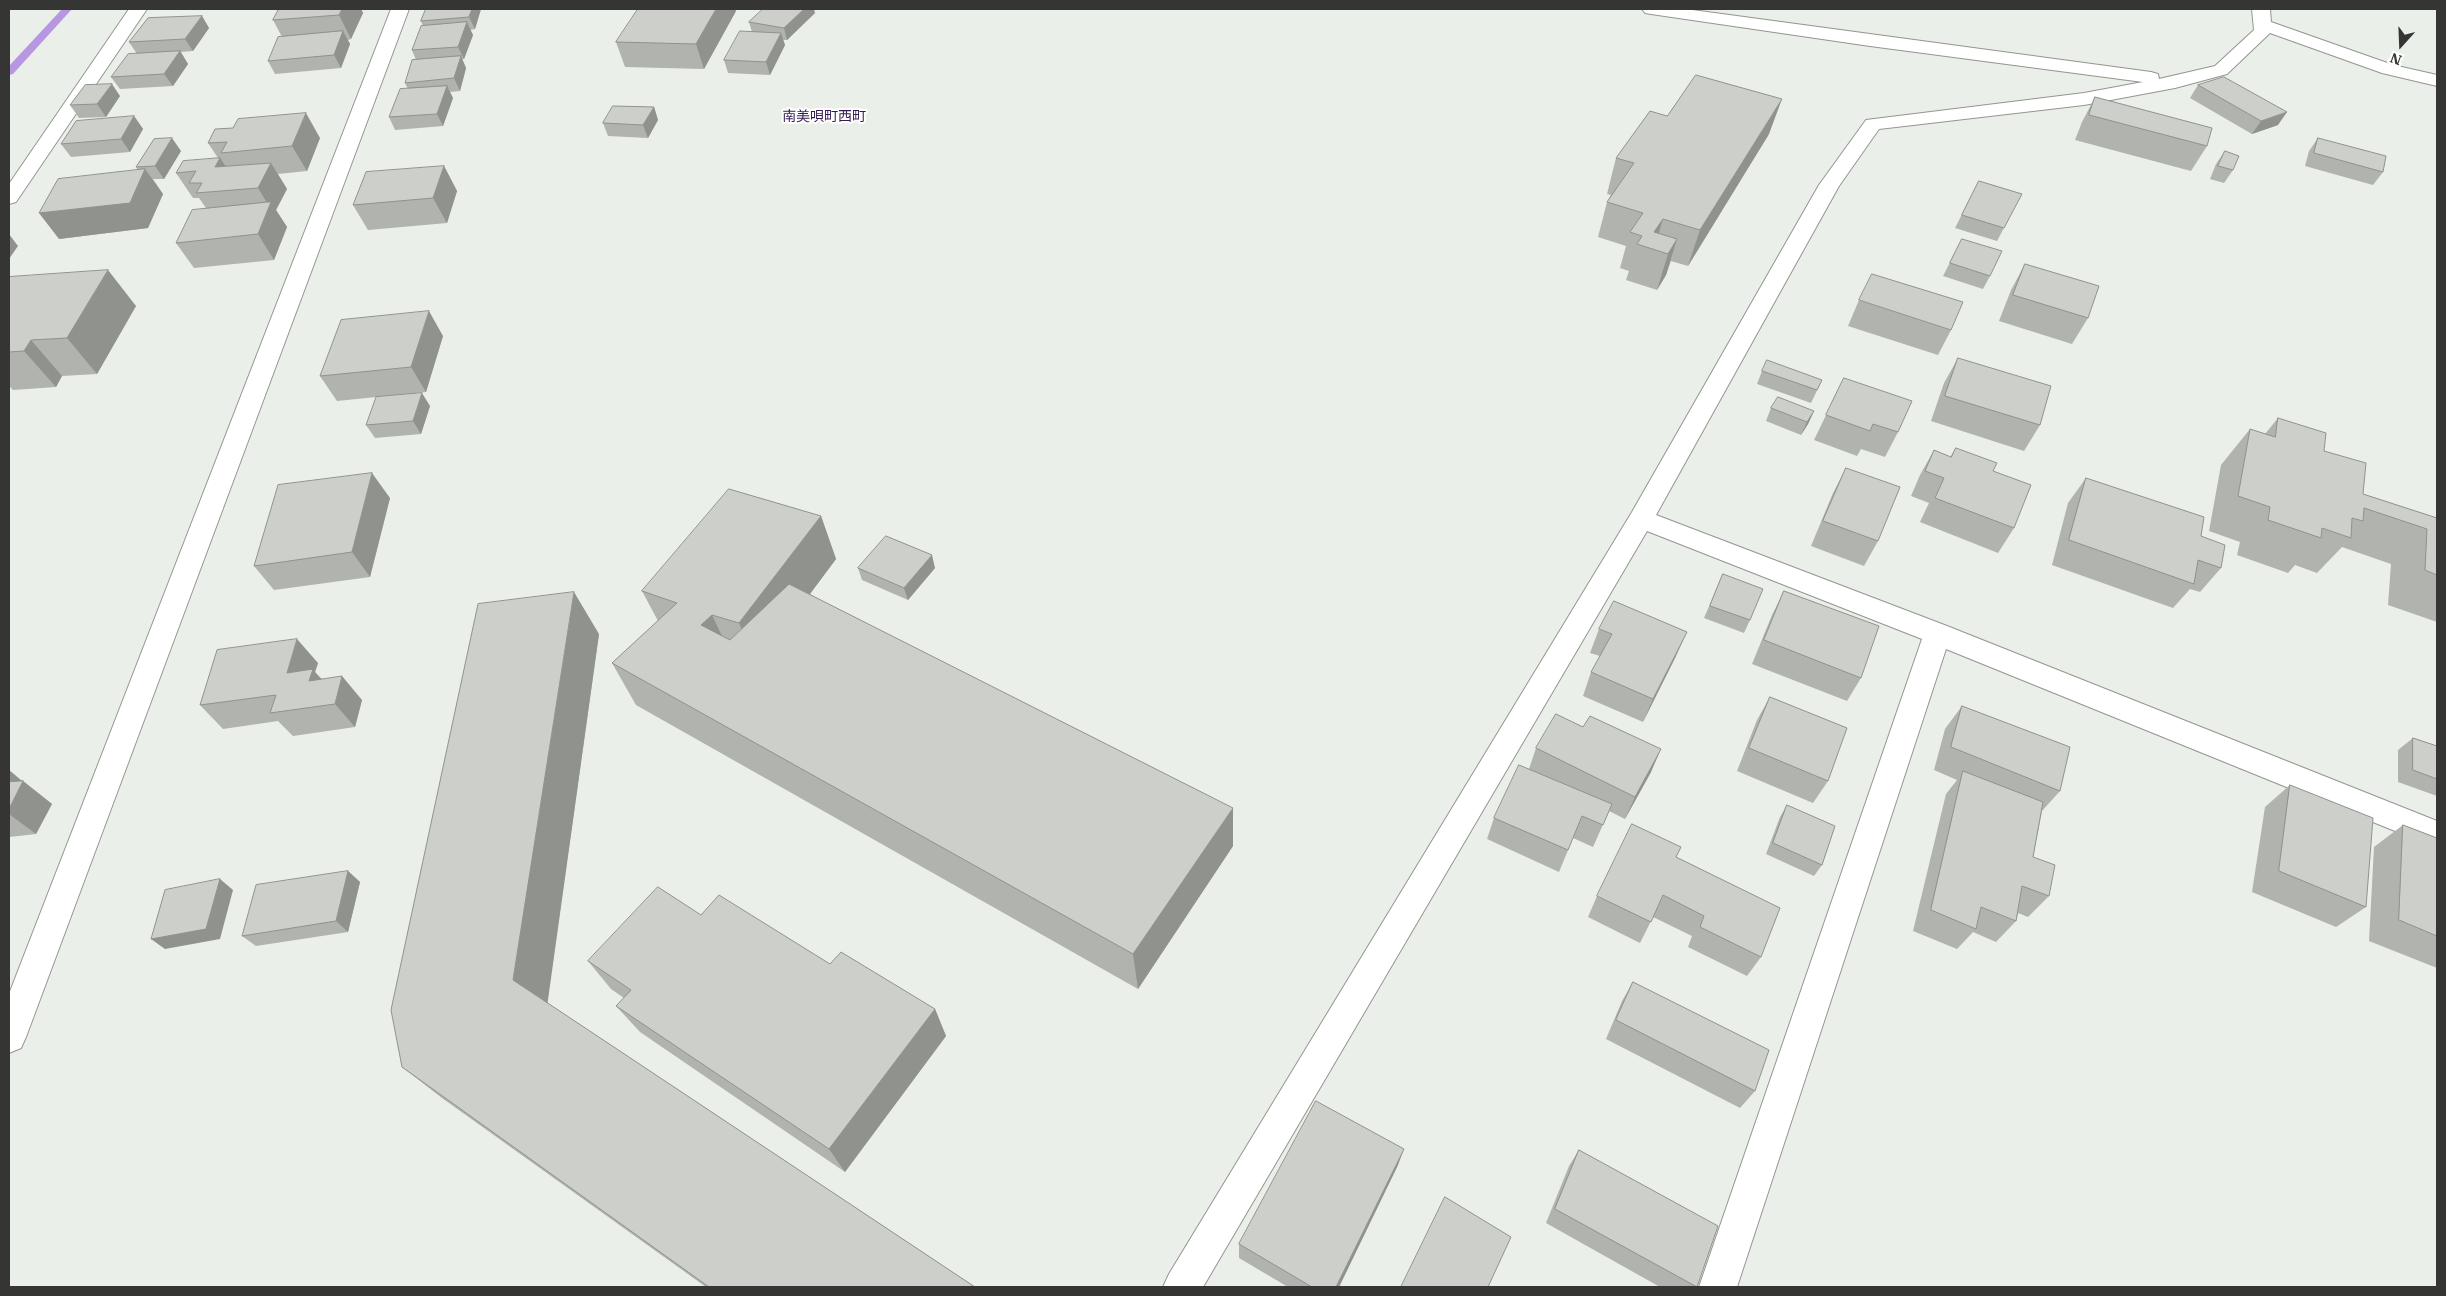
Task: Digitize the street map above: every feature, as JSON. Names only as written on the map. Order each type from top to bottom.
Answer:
[{"type":"street","points":[[9,198],[138,9]]},
{"type":"street","points":[[9,1037],[400,9]]},
{"type":"street","points":[[1651,9],[1880,43],[2175,82]]},
{"type":"street","points":[[1182,1287],[1641,519],[1828,186],[1873,124],[2084,99],[2175,82],[2221,70],[2263,31],[2262,17],[2388,69],[2437,80]]},
{"type":"street","points":[[1641,519],[1937,634],[2437,836]]},
{"type":"street","points":[[1718,1287],[1937,634]]},
{"type":"building","points":[[279,9],[342,9],[339,15],[273,20]]},
{"type":"building","points":[[426,9],[472,9],[469,17],[421,21]]},
{"type":"building","points":[[638,9],[716,9],[696,44],[616,42]]},
{"type":"building","points":[[763,9],[804,9],[784,28],[749,22]]},
{"type":"building","points":[[202,16],[185,39],[129,42],[148,18]]},
{"type":"building","points":[[467,22],[458,47],[412,50],[421,26]]},
{"type":"building","points":[[343,31],[334,55],[268,61],[278,37]]},
{"type":"building","points":[[740,31],[781,33],[766,62],[724,60]]},
{"type":"building","points":[[180,51],[164,74],[111,77],[128,54]]},
{"type":"building","points":[[461,56],[454,78],[405,83],[412,60]]},
{"type":"building","points":[[1696,75],[1782,99],[1700,230],[1663,219],[1654,232],[1677,239],[1668,254],[1637,244],[1642,236],[1630,232],[1643,213],[1607,202],[1634,163],[1616,158],[1650,111],[1667,116]]},
{"type":"building","points":[[2224,77],[2287,112],[2261,121],[2198,85]]},
{"type":"building","points":[[112,84],[97,104],[70,105],[85,85]]},
{"type":"building","points":[[447,86],[437,114],[389,117],[400,89]]},
{"type":"building","points":[[2095,97],[2212,128],[2207,146],[2089,115]]},
{"type":"building","points":[[613,106],[654,107],[643,125],[603,123]]},
{"type":"building","points":[[306,113],[292,146],[221,153],[227,142],[208,143],[215,129],[233,128],[238,119]]},
{"type":"building","points":[[134,116],[121,139],[61,144],[76,121]]},
{"type":"building","points":[[172,138],[155,166],[136,167],[154,139]]},
{"type":"building","points":[[2318,138],[2386,156],[2383,172],[2314,153]]},
{"type":"building","points":[[2225,151],[2239,156],[2233,170],[2218,166]]},
{"type":"building","points":[[220,158],[215,167],[271,163],[258,188],[196,193],[202,183],[189,183],[196,171],[176,173],[183,161]]},
{"type":"building","points":[[444,166],[433,198],[353,205],[366,172]]},
{"type":"building","points":[[145,169],[130,203],[39,213],[58,179]]},
{"type":"building","points":[[1979,181],[2022,194],[2004,228],[1962,215]]},
{"type":"building","points":[[271,202],[258,234],[176,243],[192,210]]},
{"type":"building","points":[[1962,239],[2002,251],[1990,276],[1950,263]]},
{"type":"building","points":[[2025,264],[2099,286],[2088,318],[2013,295]]},
{"type":"building","points":[[108,270],[67,338],[31,340],[24,351],[9,352],[9,277]]},
{"type":"building","points":[[1872,274],[1963,302],[1951,330],[1859,300]]},
{"type":"building","points":[[429,311],[411,367],[320,376],[341,320]]},
{"type":"building","points":[[1958,358],[2051,386],[2040,425],[1945,396]]},
{"type":"building","points":[[1767,360],[1822,380],[1817,390],[1762,371]]},
{"type":"building","points":[[1844,378],[1912,401],[1898,432],[1873,424],[1870,431],[1826,415]]},
{"type":"building","points":[[422,393],[413,421],[366,425],[376,397]]},
{"type":"building","points":[[1778,397],[1814,411],[1807,422],[1771,408]]},
{"type":"building","points":[[2278,418],[2326,433],[2324,451],[2366,463],[2363,494],[2437,518],[2437,575],[2425,570],[2427,529],[2364,508],[2363,521],[2352,518],[2351,538],[2322,528],[2321,538],[2268,520],[2270,507],[2238,496],[2250,429],[2275,437]]},
{"type":"building","points":[[1956,448],[1997,463],[1993,471],[2031,485],[2014,528],[1935,498],[1944,478],[1925,471],[1934,450],[1951,457]]},
{"type":"building","points":[[1846,468],[1900,487],[1878,541],[1823,521]]},
{"type":"building","points":[[372,473],[352,552],[254,566],[278,485]]},
{"type":"building","points":[[2086,478],[2204,517],[2201,536],[2225,545],[2221,568],[2198,560],[2194,584],[2069,540]]},
{"type":"building","points":[[729,489],[821,516],[739,623],[712,615],[701,625],[730,640],[789,584],[1233,808],[1133,954],[612,663],[677,603],[642,591]]},
{"type":"building","points":[[886,536],[932,555],[904,588],[858,568]]},
{"type":"building","points":[[1723,574],[1763,589],[1750,620],[1710,606]]},
{"type":"building","points":[[1784,591],[1879,626],[1861,678],[1764,640]]},
{"type":"building","points":[[574,592],[513,980],[975,1287],[709,1287],[402,1067],[391,1010],[478,604]]},
{"type":"building","points":[[1614,601],[1687,632],[1653,699],[1591,672],[1612,634],[1599,629]]},
{"type":"building","points":[[297,639],[287,673],[313,669],[309,681],[342,676],[335,704],[270,713],[276,695],[200,705],[217,650]]},
{"type":"building","points":[[1770,697],[1847,728],[1828,781],[1749,748]]},
{"type":"building","points":[[1962,706],[2070,747],[2060,791],[1951,747]]},
{"type":"building","points":[[1556,714],[1583,727],[1590,716],[1661,749],[1635,797],[1536,748]]},
{"type":"building","points":[[2413,738],[2437,746],[2437,779],[2413,770]]},
{"type":"building","points":[[1519,765],[1612,804],[1603,825],[1582,816],[1568,850],[1494,818]]},
{"type":"building","points":[[1963,771],[2043,802],[2033,857],[2055,865],[2049,896],[2022,886],[2016,921],[1981,907],[1976,929],[1931,910]]},
{"type":"building","points":[[23,781],[9,809],[9,782]]},
{"type":"building","points":[[2290,785],[2373,818],[2366,907],[2279,871]]},
{"type":"building","points":[[1787,805],[1835,826],[1822,865],[1773,843]]},
{"type":"building","points":[[1632,824],[1681,847],[1676,857],[1780,908],[1761,957],[1700,927],[1704,916],[1663,895],[1651,922],[1597,896]]},
{"type":"building","points":[[2403,825],[2437,838],[2437,936],[2399,920]]},
{"type":"building","points":[[348,871],[336,921],[242,936],[256,885]]},
{"type":"building","points":[[220,879],[206,929],[151,939],[165,890]]},
{"type":"building","points":[[658,887],[701,915],[719,895],[830,964],[841,952],[935,1009],[829,1149],[616,1006],[631,990],[588,961]]},
{"type":"building","points":[[1633,982],[1769,1050],[1755,1091],[1616,1020]]},
{"type":"building","points":[[1316,1101],[1404,1149],[1336,1287],[1312,1287],[1239,1244]]},
{"type":"building","points":[[1579,1150],[1718,1226],[1697,1287],[1555,1209]]},
{"type":"building","points":[[1445,1197],[1511,1237],[1488,1287],[1401,1287]]},
{"type":"waterway","points":[[9,72],[67,9]]},
{"type":"district","name":"南美唄町西町","points":[[824,117]]}]
